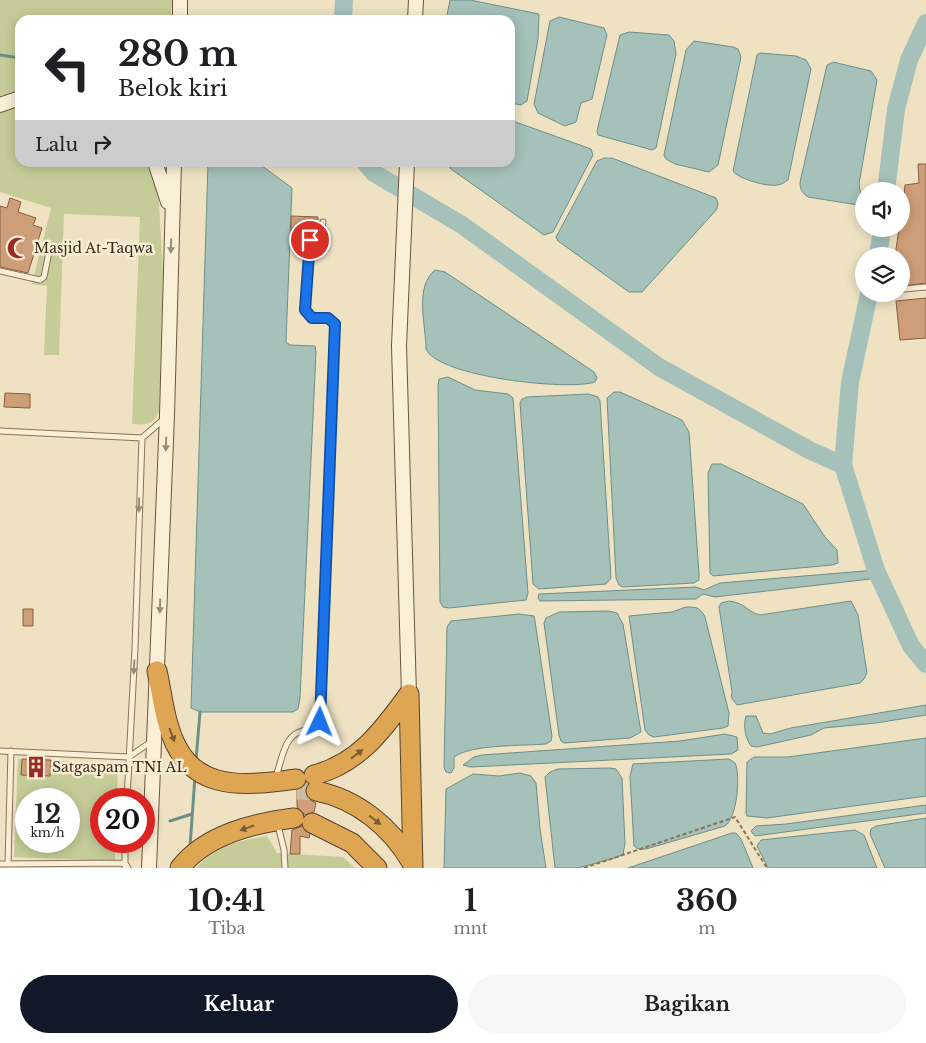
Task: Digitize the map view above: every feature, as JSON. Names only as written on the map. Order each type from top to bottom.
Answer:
[{"type":"highway","points":[[157,671],[168,724],[178,750],[187,763],[204,777],[220,782],[306,784],[340,766],[372,741],[409,694]]},
{"type":"highway","points":[[408,867],[409,694]]},
{"type":"highway","points":[[408,867],[401,844],[401,803],[409,767]]},
{"type":"highway","points":[[248,783],[306,784],[345,799],[378,821],[401,844]]},
{"type":"highway","points":[[181,867],[198,850],[228,834],[294,820],[352,843],[377,868]]},
{"type":"street","points":[[180,0],[180,15]]},
{"type":"street","points":[[415,15],[416,0]]},
{"type":"street","points":[[0,105],[15,100]]},
{"type":"street","points":[[156,167],[171,216]]},
{"type":"street","points":[[149,868],[167,415],[174,167]]},
{"type":"street","points":[[407,167],[399,346],[409,694]]},
{"type":"lane","points":[[274,782],[288,744],[295,734],[320,722],[335,324],[328,318],[312,318],[305,310],[308,240],[320,240],[322,238],[323,222]]},
{"type":"lane","points":[[0,271],[40,280],[44,277],[50,247]]},
{"type":"lane","points":[[910,288],[926,287]]},
{"type":"lane","points":[[128,788],[142,438],[167,415]]},
{"type":"lane","points":[[0,431],[142,438]]},
{"type":"lane","points":[[0,751],[129,757],[154,739]]},
{"type":"lane","points":[[8,864],[11,751]]},
{"type":"lane","points":[[285,868],[284,850],[294,820]]},
{"type":"lane","points":[[0,864],[126,866],[125,853]]},
{"type":"path","points":[[584,868],[736,817],[767,868]]},
{"type":"green space","points":[[0,0],[172,0],[171,15],[15,15],[15,93],[0,97]]},
{"type":"green space","points":[[15,108],[15,167],[150,167],[158,187],[163,272],[159,411],[152,422],[132,424],[140,217],[64,214],[59,355],[44,355],[47,286],[32,284],[51,208],[0,192],[0,113]]},
{"type":"green space","points":[[18,759],[118,764],[117,788],[90,788],[90,853],[115,853],[115,861],[14,857],[15,832],[15,853],[80,853],[80,788],[17,788]]},
{"type":"green space","points":[[267,836],[277,853],[343,857],[355,868],[196,868],[212,854],[228,845]]},
{"type":"water","points":[[450,0],[470,0],[539,14],[538,39],[527,101],[521,105],[515,104],[515,15],[447,15]]},
{"type":"water","points":[[559,17],[604,28],[607,35],[592,99],[581,103],[576,122],[565,126],[538,113],[534,104],[550,21]]},
{"type":"water","points":[[629,32],[669,35],[674,41],[676,54],[656,148],[652,150],[598,135],[597,131],[620,35]]},
{"type":"water","points":[[694,41],[733,47],[738,49],[741,57],[718,165],[709,172],[675,164],[666,159],[664,155],[686,50]]},
{"type":"water","points":[[760,53],[796,56],[806,60],[811,69],[788,180],[779,185],[754,182],[741,177],[733,171],[757,55]]},
{"type":"water","points":[[833,62],[871,71],[877,80],[859,182],[855,182],[855,205],[808,197],[800,187],[827,65]]},
{"type":"water","points":[[515,122],[591,149],[593,155],[553,232],[544,235],[449,167],[515,167]]},
{"type":"water","points":[[604,158],[612,158],[716,198],[718,203],[717,209],[642,292],[629,292],[558,241],[556,237],[597,161]]},
{"type":"water","points":[[208,167],[263,167],[292,188],[286,342],[290,345],[315,346],[316,352],[300,698],[298,709],[293,712],[200,712],[191,708]]},
{"type":"water","points":[[435,270],[445,272],[594,372],[597,378],[595,382],[559,385],[505,379],[478,374],[436,359],[426,349],[423,307],[425,286]]},
{"type":"water","points":[[448,377],[475,390],[508,394],[513,398],[528,593],[526,600],[449,608],[443,607],[440,602],[438,386],[439,379]]},
{"type":"water","points":[[614,392],[620,392],[682,420],[689,432],[699,574],[699,580],[694,583],[623,587],[619,585],[616,578],[607,398]]},
{"type":"water","points":[[589,394],[598,397],[600,401],[611,578],[606,584],[539,589],[533,584],[520,403],[522,399],[527,397]]},
{"type":"water","points":[[712,464],[721,464],[803,504],[825,537],[837,550],[838,563],[713,576],[710,573],[708,473]]},
{"type":"water","points":[[876,570],[879,578],[715,597],[703,594],[696,599],[540,601],[538,598],[539,594],[696,587],[704,590],[720,583]]},
{"type":"water","points":[[851,601],[858,615],[867,673],[864,679],[860,683],[737,705],[731,697],[732,692],[719,607],[721,603],[735,602],[760,615]]},
{"type":"water","points":[[686,607],[697,608],[705,617],[729,713],[728,726],[654,737],[645,730],[629,616],[672,612]]},
{"type":"water","points":[[609,611],[617,613],[623,624],[641,732],[630,738],[564,743],[559,735],[544,623],[546,618],[559,612]]},
{"type":"water","points":[[519,614],[534,616],[552,736],[551,741],[546,744],[498,746],[472,750],[454,757],[454,768],[451,773],[446,772],[444,767],[447,627],[451,621]]},
{"type":"water","points":[[926,705],[926,715],[876,723],[824,728],[811,735],[757,747],[751,746],[745,731],[746,716],[756,716],[763,733],[770,734],[791,728]]},
{"type":"water","points":[[725,734],[737,737],[738,750],[731,754],[471,767],[463,765],[474,757],[482,755],[680,741]]},
{"type":"water","points":[[926,738],[926,796],[767,818],[747,816],[747,762],[754,757],[788,757]]},
{"type":"water","points":[[729,759],[735,763],[737,769],[738,786],[735,806],[725,826],[646,849],[638,849],[634,846],[630,776],[633,764]]},
{"type":"water","points":[[558,769],[616,769],[622,778],[625,844],[623,854],[578,868],[555,868],[545,777],[550,772]]},
{"type":"water","points":[[520,773],[531,776],[536,783],[546,868],[444,868],[446,789],[473,774],[499,776]]},
{"type":"water","points":[[926,805],[926,813],[755,836],[751,831],[756,826],[786,824]]},
{"type":"water","points":[[926,818],[926,868],[885,868],[870,834],[871,829],[876,826]]},
{"type":"water","points":[[855,830],[864,835],[877,868],[768,868],[757,846],[761,840]]},
{"type":"water","points":[[736,833],[741,839],[753,868],[628,868]]},
{"type":"building","points":[[918,164],[926,164],[926,283],[910,285],[910,247],[896,247],[898,237],[910,237],[910,184],[919,183]]},
{"type":"building","name":"Masjid At-Taqwa","points":[[10,198],[21,202],[18,212],[36,218],[33,225],[42,228],[28,273],[0,267],[0,206],[7,208]]},
{"type":"building","points":[[291,216],[318,217],[317,233],[291,232]]},
{"type":"building","points":[[926,298],[926,338],[900,340],[896,302],[910,302],[910,300]]},
{"type":"building","points":[[5,393],[30,394],[30,408],[4,407]]},
{"type":"building","points":[[23,609],[33,609],[33,626],[23,626]]},
{"type":"building","name":"Satgaspam TNI AL","points":[[22,759],[51,760],[50,776],[21,775]]},
{"type":"building","points":[[306,783],[305,794],[308,799],[316,803],[314,812],[305,815],[297,807],[297,790]]},
{"type":"building","points":[[302,826],[310,834],[309,838],[300,836],[300,854],[290,854],[292,830]]},
{"type":"waterway","points":[[343,15],[344,0]]},
{"type":"waterway","points":[[887,182],[896,109],[909,60],[926,23]]},
{"type":"waterway","points":[[0,55],[15,57]]},
{"type":"waterway","points":[[369,167],[374,173],[462,225],[659,367],[811,451],[843,465]]},
{"type":"waterway","points":[[879,247],[881,237]]},
{"type":"waterway","points":[[867,302],[850,382],[843,465],[876,570],[911,646],[926,664]]},
{"type":"waterway","points":[[196,760],[200,712]]},
{"type":"waterway","points":[[190,847],[195,776]]},
{"type":"waterway","points":[[170,821],[192,814]]},
{"type":"tunnel","points":[[297,790],[316,791]]},
{"type":"place","name":"Masjid At-Taqwa","points":[[18,248]]},
{"type":"place","name":"Satgaspam TNI AL","points":[[36,767]]},
{"type":"route","points":[[310,240],[308,240],[305,310],[307,315],[312,318],[328,318],[335,324],[320,722]]}]
